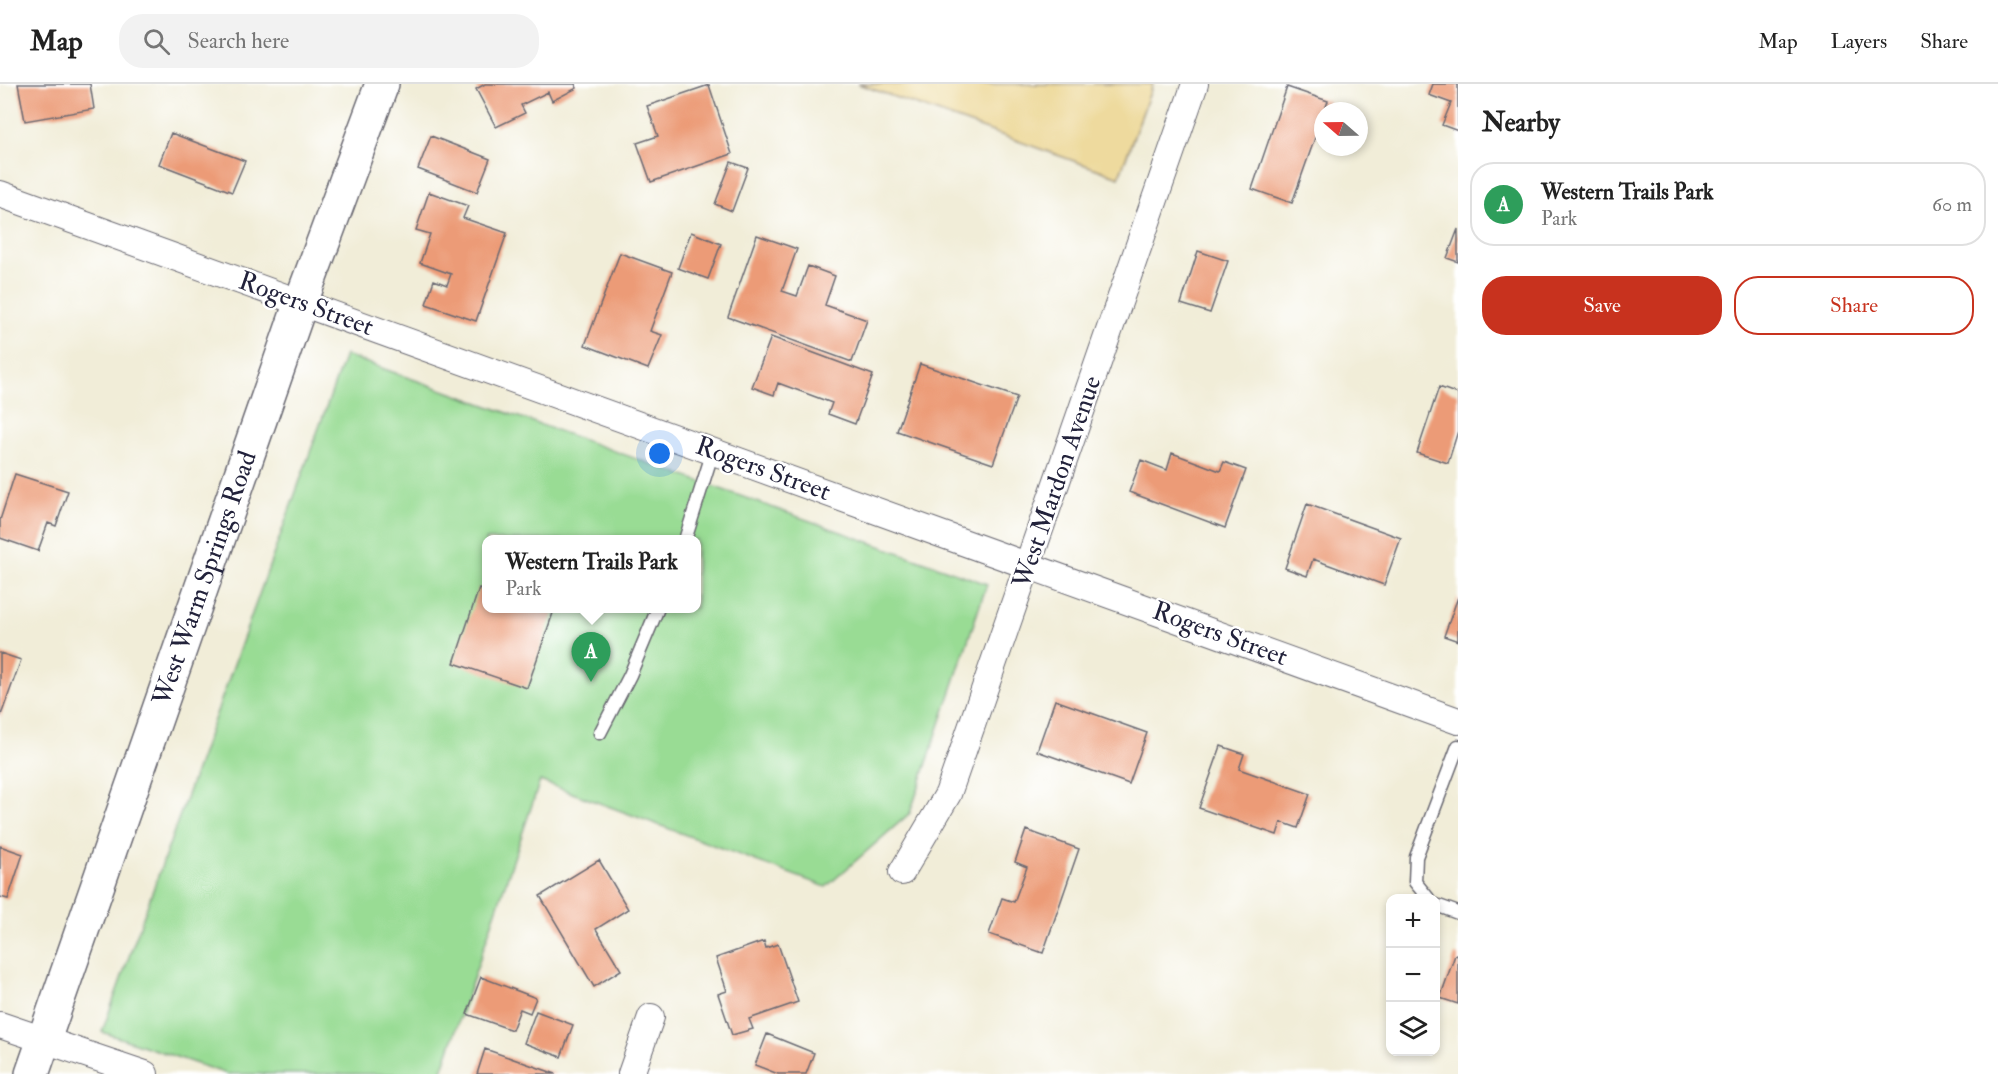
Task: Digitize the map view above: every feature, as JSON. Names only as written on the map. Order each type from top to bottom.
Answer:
[{"type":"main road","name":"West Warm Springs Road","points":[[32,1074],[301,302],[382,84]]},
{"type":"street","name":"West Mardon Avenue","points":[[902,873],[948,794],[1195,84]]},
{"type":"street","name":"Rogers Street","points":[[0,194],[1458,721]]},
{"type":"street","points":[[631,1074],[651,1017]]},
{"type":"street","points":[[0,1025],[144,1074]]},
{"type":"lane","points":[[687,535],[713,451]]},
{"type":"lane","points":[[600,733],[630,675],[656,613]]},
{"type":"lane","points":[[1425,894],[1415,882],[1416,856],[1458,746]]},
{"type":"lane","points":[[1440,906],[1458,913]]},
{"type":"green space","points":[[345,355],[987,584],[910,813],[826,887],[540,781],[441,1074],[227,1074],[102,1032]]},
{"type":"sand","points":[[858,84],[1153,84],[1119,177]]},
{"type":"building","points":[[18,84],[90,84],[94,109],[25,121]]},
{"type":"building","points":[[485,84],[575,84],[577,88],[552,101],[548,92],[521,105],[525,113],[496,127],[476,89]]},
{"type":"building","points":[[1433,84],[1458,84],[1458,131],[1442,125],[1451,103],[1429,95]]},
{"type":"building","points":[[709,85],[732,154],[651,182],[637,143],[658,136],[647,106]]},
{"type":"building","points":[[1287,87],[1328,101],[1314,102],[1314,141],[1292,203],[1252,189]]},
{"type":"building","points":[[171,133],[245,161],[232,192],[159,164]]},
{"type":"building","points":[[431,136],[490,159],[477,192],[418,169]]},
{"type":"building","points":[[731,162],[748,168],[732,211],[715,204]]},
{"type":"building","points":[[429,192],[468,206],[463,218],[507,233],[476,321],[426,304],[434,280],[447,285],[451,274],[420,263],[430,234],[416,230]]},
{"type":"building","points":[[1458,229],[1458,262],[1447,258]]},
{"type":"building","points":[[691,232],[721,244],[708,279],[678,268]]},
{"type":"building","points":[[757,235],[797,249],[782,291],[797,296],[808,266],[835,276],[825,305],[867,320],[852,362],[728,317]]},
{"type":"building","points":[[1198,251],[1228,261],[1210,313],[1181,304]]},
{"type":"building","points":[[620,253],[672,272],[650,331],[662,335],[648,369],[585,345]]},
{"type":"building","points":[[771,337],[873,375],[855,424],[828,414],[832,403],[778,383],[774,395],[752,387]]},
{"type":"building","points":[[920,364],[1017,397],[993,464],[897,431]]},
{"type":"building","points":[[1439,387],[1458,394],[1458,431],[1448,463],[1417,453]]},
{"type":"building","points":[[1172,453],[1220,471],[1224,462],[1246,470],[1225,528],[1129,492],[1141,460],[1167,470]]},
{"type":"building","points":[[15,474],[68,491],[56,526],[48,523],[38,551],[0,538],[0,520]]},
{"type":"building","points":[[1307,504],[1401,538],[1384,585],[1313,559],[1307,576],[1285,568]]},
{"type":"building","points":[[479,588],[482,589],[482,613],[553,613],[527,688],[454,663]]},
{"type":"building","points":[[1458,597],[1458,641],[1444,636]]},
{"type":"building","points":[[0,653],[21,660],[0,718]]},
{"type":"building","points":[[1055,700],[1147,733],[1129,784],[1037,751]]},
{"type":"building","points":[[1221,746],[1244,754],[1239,769],[1310,794],[1298,828],[1281,822],[1277,835],[1199,808]]},
{"type":"building","points":[[1026,830],[1079,849],[1043,953],[989,934],[1002,898],[1014,902],[1027,867],[1015,862]]},
{"type":"building","points":[[0,846],[23,854],[8,899],[0,897]]},
{"type":"building","points":[[599,860],[628,909],[596,929],[621,970],[594,987],[540,896]]},
{"type":"building","points":[[764,941],[766,948],[778,944],[798,1002],[749,1019],[753,1029],[732,1035],[718,994],[727,991],[716,958]]},
{"type":"building","points":[[1455,955],[1458,956],[1458,1004],[1440,998]]},
{"type":"building","points":[[481,977],[536,998],[530,1013],[520,1009],[512,1030],[467,1014]]},
{"type":"building","points":[[536,1011],[573,1025],[561,1057],[524,1043]]},
{"type":"building","points":[[767,1034],[814,1053],[806,1074],[778,1074],[755,1065]]},
{"type":"building","points":[[485,1049],[556,1074],[477,1074]]},
{"type":"place","name":"Western Trails Park","points":[[591,682]]}]
